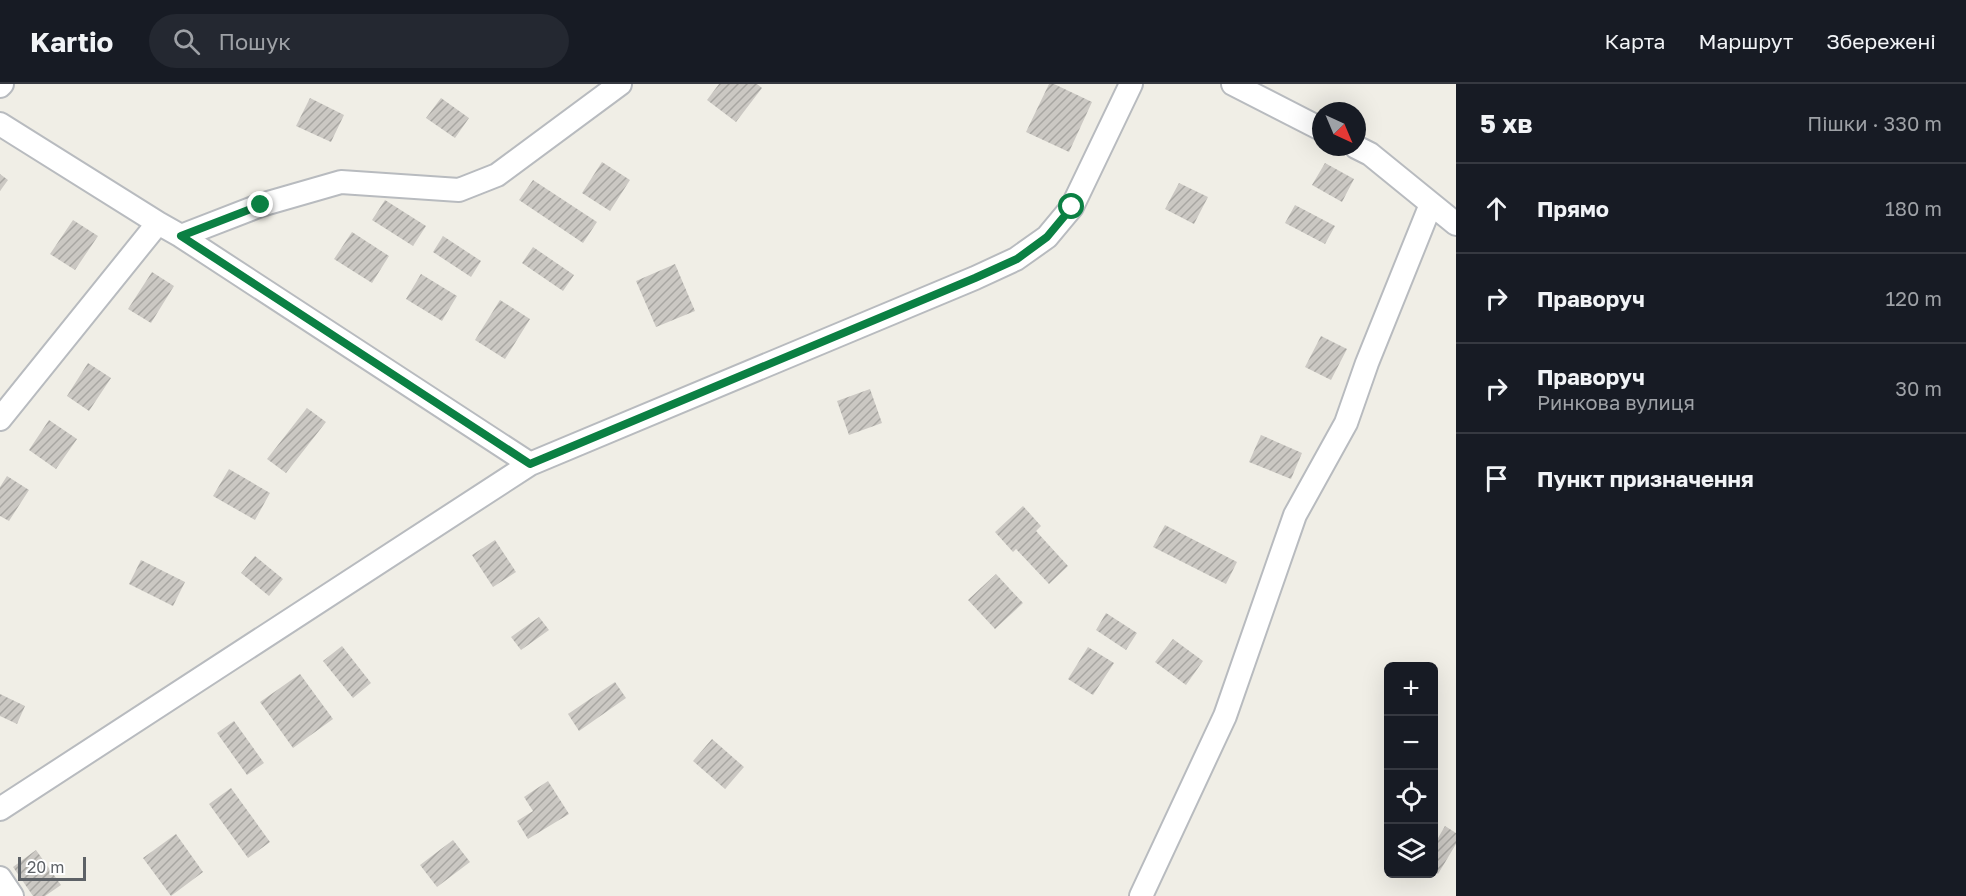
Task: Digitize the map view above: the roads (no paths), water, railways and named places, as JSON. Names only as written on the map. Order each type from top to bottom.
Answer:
[{"type":"street","points":[[181,236],[261,205],[340,182],[459,190],[497,175],[620,84]]},
{"type":"street","points":[[3,807],[530,464],[1017,259],[1047,237],[1072,207],[1131,84]]},
{"type":"street","points":[[1233,84],[1312,124]]},
{"type":"street","points":[[0,124],[181,236],[530,464]]},
{"type":"street","points":[[1366,152],[1456,224]]},
{"type":"street","points":[[1142,896],[1225,716],[1295,515],[1346,423],[1366,363],[1431,204]]},
{"type":"street","points":[[0,419],[158,223]]},
{"type":"street","points":[[0,878],[12,896]]}]
